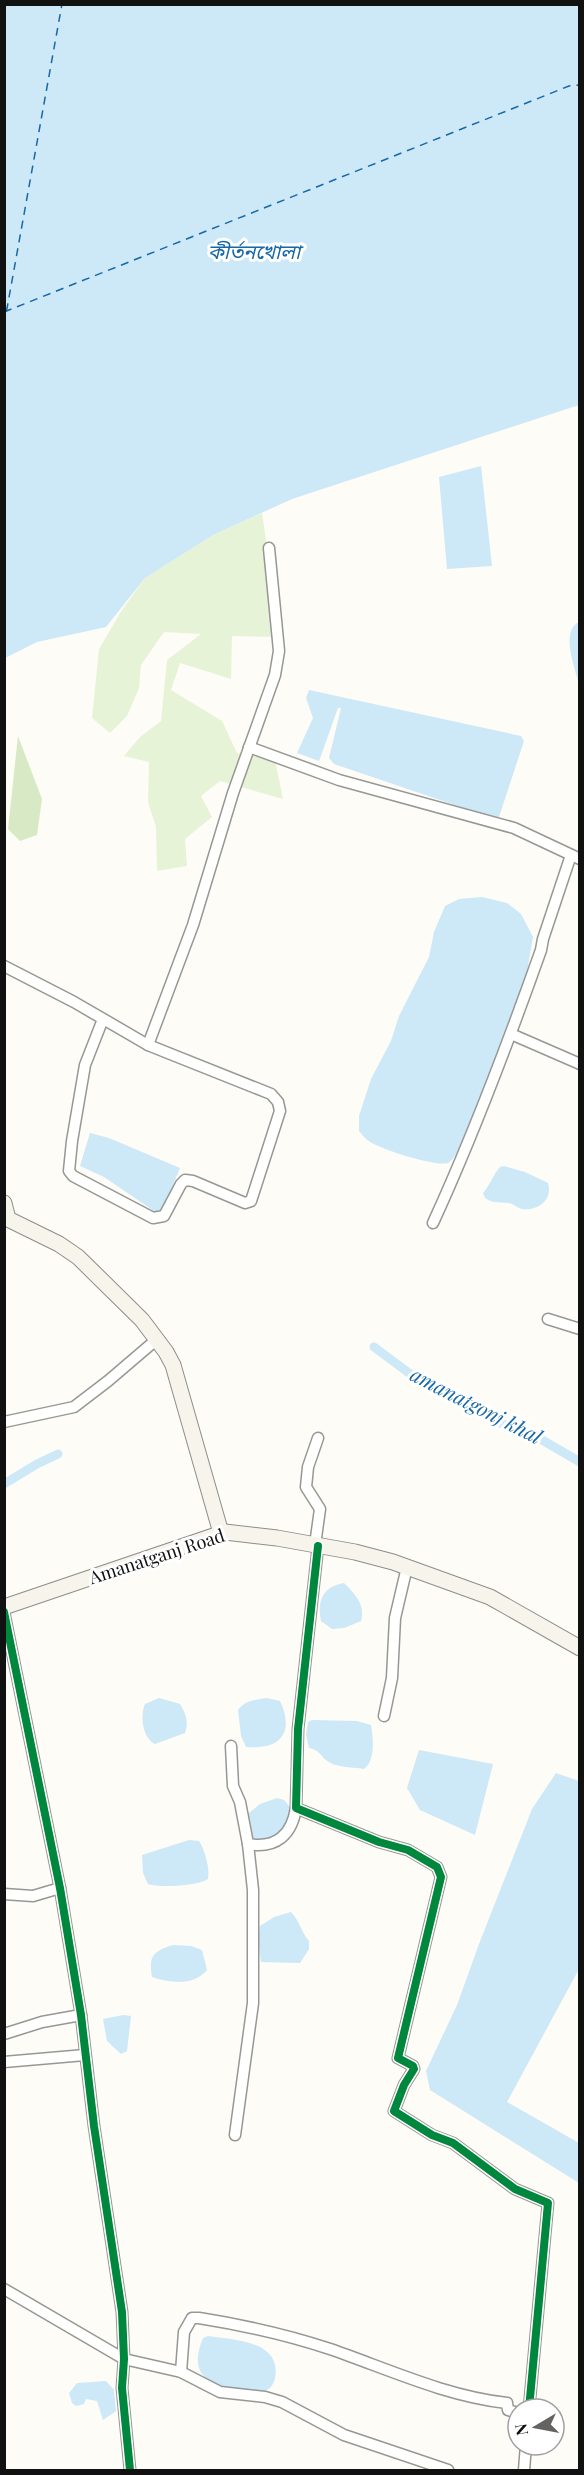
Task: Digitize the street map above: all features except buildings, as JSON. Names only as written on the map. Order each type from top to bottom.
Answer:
[{"type":"main road","points":[[4,1203],[6,1218],[59,1244],[78,1257],[126,1302],[173,1365],[220,1533]]},
{"type":"main road","name":"Amanatganj Road","points":[[4,1610],[220,1533],[278,1538],[356,1552],[407,1567],[490,1597],[579,1648]]},
{"type":"street","points":[[148,1045],[193,925],[249,747],[275,675],[279,651],[269,548]]},
{"type":"street","points":[[249,747],[339,780],[514,828],[575,857],[543,939],[512,1034],[433,1223]]},
{"type":"street","points":[[4,966],[74,1002],[148,1045],[271,1094],[278,1102],[280,1111],[263,1171],[251,1202],[244,1203],[193,1181],[185,1180],[180,1184],[165,1216],[153,1218],[73,1176],[69,1171],[72,1141],[85,1065],[103,1019]]},
{"type":"street","points":[[512,1034],[579,1064]]},
{"type":"street","points":[[548,1319],[579,1329]]},
{"type":"street","points":[[4,1422],[74,1407],[156,1340]]},
{"type":"street","points":[[248,1844],[274,1841],[286,1835],[292,1827],[296,1808],[298,1729],[320,1509],[306,1487],[308,1467],[318,1438]]},
{"type":"street","points":[[384,1716],[392,1678],[395,1618],[407,1567]]},
{"type":"street","points":[[4,1610],[60,1888],[81,2014],[122,2312],[124,2359],[122,2388],[130,2470]]},
{"type":"street","points":[[231,1746],[233,1786],[240,1802],[253,1890],[252,2003],[235,2135]]},
{"type":"street","points":[[296,1808],[379,1842],[408,1850],[437,1867],[441,1877],[398,2058],[413,2066],[414,2069],[404,2085],[394,2111],[432,2135],[453,2143],[515,2189],[548,2203],[530,2397]]},
{"type":"street","points":[[4,1894],[33,1896],[60,1888]]},
{"type":"street","points":[[4,2034],[42,2022],[81,2014]]},
{"type":"street","points":[[4,2062],[85,2055]]},
{"type":"street","points":[[4,2289],[124,2359],[181,2372],[219,2392],[265,2397],[282,2402],[344,2435],[448,2470]]},
{"type":"street","points":[[181,2372],[184,2332],[192,2318],[199,2318],[267,2332],[330,2349],[458,2394],[506,2403]]},
{"type":"green space","points":[[262,513],[280,637],[232,636],[231,679],[180,663],[171,690],[222,721],[237,753],[275,760],[283,799],[220,781],[201,796],[212,817],[185,839],[187,866],[157,871],[156,827],[148,802],[149,762],[124,756],[140,737],[161,721],[167,660],[201,634],[164,632],[141,665],[139,688],[127,716],[110,733],[92,718],[99,649],[122,610],[145,578],[213,535]]},
{"type":"green space","points":[[18,736],[42,799],[37,835],[20,841],[8,829]]},
{"type":"water","name":"কীর্তনখোলা","points":[[5,4],[579,5],[579,405],[292,499],[213,535],[145,578],[106,627],[37,642],[5,658]]},
{"type":"water","points":[[481,466],[492,566],[447,569],[439,477]]},
{"type":"water","points":[[579,622],[579,684],[570,650],[570,633]]},
{"type":"water","points":[[309,690],[521,736],[524,741],[499,817],[490,817],[334,764],[329,758],[341,708],[338,708],[319,761],[297,753],[313,718],[306,698]]},
{"type":"water","points":[[482,897],[507,903],[521,914],[533,937],[526,978],[478,1109],[456,1154],[448,1163],[442,1164],[395,1153],[368,1140],[359,1131],[359,1116],[371,1079],[429,957],[434,932],[445,906],[459,899]]},
{"type":"water","points":[[90,1133],[109,1138],[180,1168],[163,1210],[157,1213],[104,1177],[80,1166]]},
{"type":"water","points":[[500,1167],[525,1172],[548,1183],[548,1195],[543,1203],[534,1208],[522,1209],[485,1198],[483,1193]]},
{"type":"water","points":[[344,1583],[355,1595],[360,1605],[361,1621],[344,1628],[332,1629],[321,1621],[321,1601],[331,1588]]},
{"type":"water","points":[[159,1698],[180,1704],[187,1725],[185,1733],[155,1744],[145,1732],[143,1714],[145,1704]]},
{"type":"water","points":[[267,1698],[280,1701],[286,1722],[285,1730],[276,1742],[268,1746],[246,1747],[241,1736],[238,1710],[247,1702]]},
{"type":"water","points":[[312,1720],[357,1721],[371,1725],[373,1748],[368,1765],[364,1769],[333,1764],[309,1748],[306,1735],[308,1722]]},
{"type":"water","points":[[419,1750],[493,1764],[475,1835],[420,1810],[407,1788]]},
{"type":"water","points":[[556,1773],[579,1781],[579,1969],[507,2102],[579,2143],[579,2183],[430,2090],[426,2071],[457,2005],[532,1809]]},
{"type":"water","points":[[277,1798],[284,1800],[291,1808],[291,1825],[270,1840],[254,1841],[248,1818],[249,1813],[260,1804]]},
{"type":"water","points":[[189,1840],[199,1841],[201,1845],[208,1865],[208,1879],[179,1886],[148,1884],[143,1873],[142,1855]]},
{"type":"water","points":[[291,1912],[309,1941],[309,1949],[300,1963],[261,1962],[258,1938],[260,1926],[274,1917]]},
{"type":"water","points":[[173,1945],[191,1946],[202,1950],[207,1970],[189,1981],[174,1982],[152,1977],[151,1964],[154,1955],[161,1949]]},
{"type":"water","points":[[123,2015],[131,2016],[127,2051],[121,2054],[107,2041],[103,2019]]},
{"type":"water","points":[[208,2336],[242,2341],[263,2349],[271,2356],[275,2365],[275,2378],[271,2386],[259,2393],[233,2389],[210,2381],[198,2366],[198,2354],[203,2338]]},
{"type":"water","points":[[106,2381],[114,2390],[116,2411],[103,2420],[97,2401],[86,2399],[84,2404],[76,2406],[72,2403],[69,2393],[77,2383]]},
{"type":"waterway","name":"amanatgonj khal","points":[[374,1347],[417,1379],[497,1422],[530,1433],[580,1462]]},
{"type":"waterway","points":[[4,1484],[58,1454]]},
{"type":"ferry route","points":[[4,325],[62,4]]},
{"type":"ferry route","points":[[4,312],[569,86],[580,85]]},
{"type":"cycle path","points":[[318,1546],[298,1729],[296,1808],[379,1842],[408,1850],[437,1867],[441,1877],[398,2058],[413,2066],[414,2069],[404,2085],[394,2111],[432,2135],[453,2143],[515,2189],[548,2203],[530,2397]]},
{"type":"cycle path","points":[[4,1612],[60,1888],[81,2015],[94,2126],[122,2312],[124,2359],[122,2388],[130,2470]]}]
